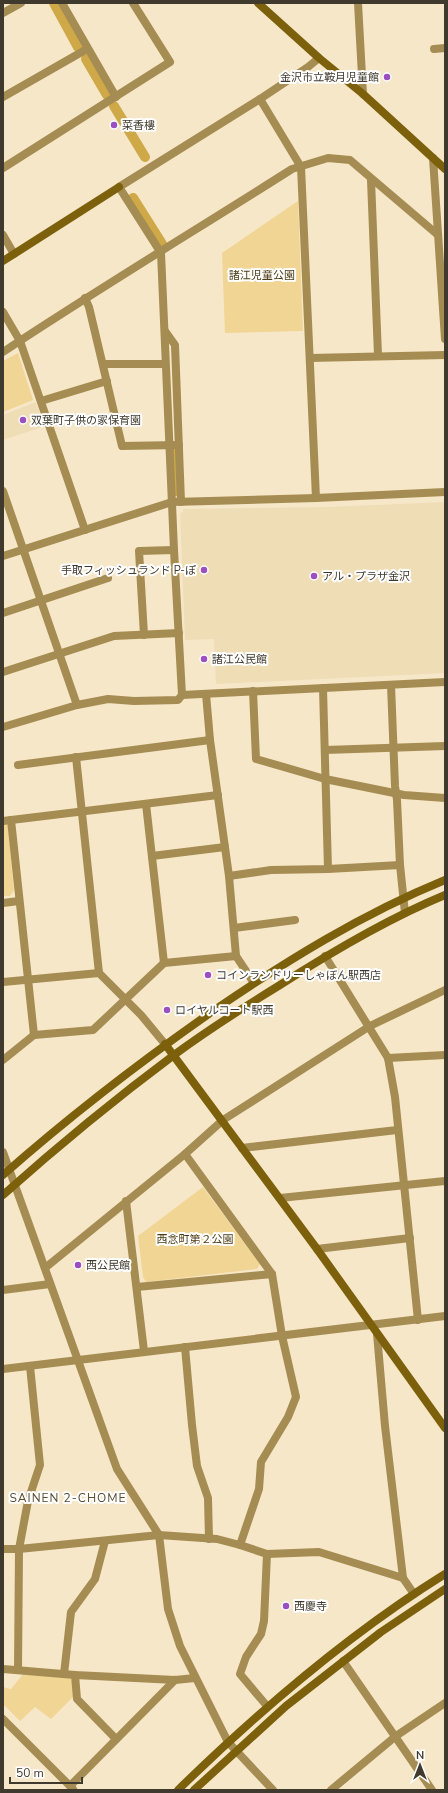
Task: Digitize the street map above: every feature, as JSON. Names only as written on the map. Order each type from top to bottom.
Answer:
[{"type":"street","points":[[3,13],[21,3]]},
{"type":"street","points":[[62,3],[87,49],[116,97]]},
{"type":"street","points":[[3,168],[170,62],[133,3]]},
{"type":"street","points":[[258,3],[319,58],[363,94],[445,169]]},
{"type":"street","points":[[358,3],[363,94]]},
{"type":"street","points":[[434,48],[445,48]]},
{"type":"street","points":[[3,97],[87,49]]},
{"type":"street","points":[[3,261],[260,99],[319,58]]},
{"type":"street","points":[[260,99],[301,167],[316,498]]},
{"type":"street","points":[[3,352],[85,298],[161,253],[292,169],[328,158],[350,160],[371,180],[438,235]]},
{"type":"street","points":[[433,158],[445,339]]},
{"type":"street","points":[[371,180],[378,355]]},
{"type":"street","points":[[3,727],[77,705],[108,699],[134,701],[178,700],[182,695],[167,411],[161,253],[119,187]]},
{"type":"street","points":[[3,235],[14,254]]},
{"type":"street","points":[[85,298],[89,307],[122,446],[178,445]]},
{"type":"street","points":[[3,312],[20,341],[85,530]]},
{"type":"street","points":[[164,331],[175,345],[181,502]]},
{"type":"street","points":[[310,358],[445,354]]},
{"type":"street","points":[[103,364],[165,364]]},
{"type":"street","points":[[41,401],[107,381]]},
{"type":"street","points":[[167,411],[177,410]]},
{"type":"street","points":[[3,556],[172,502],[316,498],[445,492]]},
{"type":"street","points":[[3,494],[77,705]]},
{"type":"street","points":[[144,634],[139,551],[174,550]]},
{"type":"street","points":[[3,613],[108,578]]},
{"type":"street","points":[[3,672],[114,636],[179,633]]},
{"type":"street","points":[[182,695],[445,682]]},
{"type":"street","points":[[391,685],[400,865],[405,913]]},
{"type":"street","points":[[323,688],[328,869]]},
{"type":"street","points":[[253,691],[256,759],[325,779],[396,794],[445,798]]},
{"type":"street","points":[[206,694],[210,740],[229,876],[236,956],[254,983]]},
{"type":"street","points":[[18,765],[210,740]]},
{"type":"street","points":[[325,750],[445,746]]},
{"type":"street","points":[[76,757],[80,812],[99,973],[141,1015],[174,1055],[372,1324],[377,1334],[445,1428]]},
{"type":"street","points":[[34,1036],[20,901],[7,821],[218,795]]},
{"type":"street","points":[[146,804],[164,964]]},
{"type":"street","points":[[152,856],[225,847]]},
{"type":"street","points":[[229,876],[272,870],[400,865]]},
{"type":"street","points":[[6,1172],[98,1096],[165,1044],[254,983],[318,943],[403,898],[445,880]]},
{"type":"street","points":[[3,1195],[88,1122],[174,1055],[215,1026],[325,956],[405,913],[445,896]]},
{"type":"street","points":[[3,902],[20,901]]},
{"type":"street","points":[[234,928],[295,920]]},
{"type":"street","points":[[3,1060],[34,1036],[93,1030],[164,964],[236,956]]},
{"type":"street","points":[[325,956],[370,1026],[388,1058],[395,1097],[397,1130],[418,1320]]},
{"type":"street","points":[[3,982],[99,973]]},
{"type":"street","points":[[45,1268],[185,1154],[223,1120],[370,1026],[445,990]]},
{"type":"street","points":[[388,1058],[445,1055]]},
{"type":"street","points":[[242,1148],[397,1130]]},
{"type":"street","points":[[3,1152],[6,1172],[14,1185],[79,1360],[117,1469],[159,1535],[168,1609],[180,1646],[228,1742],[274,1790]]},
{"type":"street","points":[[185,1154],[272,1274],[282,1336],[296,1397],[288,1417],[261,1462],[259,1489],[240,1545]]},
{"type":"street","points":[[280,1198],[445,1181]]},
{"type":"street","points":[[126,1201],[144,1351]]},
{"type":"street","points":[[317,1249],[410,1238]]},
{"type":"street","points":[[137,1287],[272,1274]]},
{"type":"street","points":[[3,1290],[50,1284]]},
{"type":"street","points":[[3,1369],[445,1316]]},
{"type":"street","points":[[377,1334],[385,1426],[403,1578],[414,1594]]},
{"type":"street","points":[[185,1347],[192,1424],[198,1466],[208,1498],[209,1539]]},
{"type":"street","points":[[18,1670],[19,1549],[28,1501],[40,1465],[30,1366]]},
{"type":"street","points":[[3,1549],[19,1549],[159,1535],[209,1539],[240,1545],[267,1554],[319,1552],[403,1578]]},
{"type":"street","points":[[64,1674],[71,1612],[95,1580],[105,1541]]},
{"type":"street","points":[[267,1554],[264,1621],[261,1634],[246,1657],[240,1674],[268,1706]]},
{"type":"street","points":[[178,1790],[228,1742],[296,1682],[374,1622],[445,1574]]},
{"type":"street","points":[[194,1790],[286,1706],[380,1632],[445,1589]]},
{"type":"street","points":[[374,1622],[380,1632]]},
{"type":"street","points":[[343,1661],[432,1790]]},
{"type":"street","points":[[3,1668],[76,1675],[175,1680],[195,1678]]},
{"type":"street","points":[[76,1675],[77,1699],[116,1739]]},
{"type":"street","points":[[3,1719],[72,1788],[116,1739],[175,1680]]},
{"type":"street","points":[[331,1790],[396,1736],[445,1703]]},
{"type":"shaded area","name":"双葉町子供の家保育園","points":[[36,402],[45,426],[3,440],[3,415]]},
{"type":"shaded area","name":"アル・プラザ金沢","points":[[445,502],[445,673],[216,684],[214,639],[185,640],[180,513],[183,512],[183,509],[329,507]]},
{"type":"green space","name":"諸江児童公園","points":[[298,201],[303,331],[225,333],[222,253]]},
{"type":"green space","points":[[18,353],[33,400],[3,412],[3,361]]},
{"type":"green space","points":[[3,821],[8,825],[14,890],[10,896],[3,896]]},
{"type":"green space","name":"西念町第２公園","points":[[203,1187],[260,1264],[257,1269],[146,1282],[143,1277],[138,1236]]},
{"type":"green space","points":[[27,1669],[72,1672],[74,1696],[51,1719],[35,1707],[20,1721],[3,1704],[3,1687],[11,1689]]},
{"type":"waterway","points":[[54,3],[78,47]]},
{"type":"waterway","points":[[86,59],[107,95]]},
{"type":"waterway","points":[[114,106],[145,157]]},
{"type":"waterway","points":[[133,198],[162,244]]},
{"type":"waterway","points":[[174,454],[176,491]]},
{"type":"place","name":"金沢市立鞍月児童館","points":[[387,77]]},
{"type":"place","name":"菜香樓","points":[[114,125]]},
{"type":"place","name":"双葉町子供の家保育園","points":[[23,420]]},
{"type":"place","name":"手取フィッシュランド P-ぽ","points":[[204,570]]},
{"type":"place","name":"アル・プラザ金沢","points":[[314,576]]},
{"type":"place","name":"諸江公民館","points":[[204,659]]},
{"type":"place","name":"コインランドリーしゃぼん駅西店","points":[[208,975]]},
{"type":"place","name":"ロイヤルコート駅西","points":[[167,1010]]},
{"type":"place","name":"西公民館","points":[[78,1265]]},
{"type":"place","name":"西慶寺","points":[[286,1606]]},
{"type":"district","name":"SAINEN 2-CHOME","points":[[68,1498]]}]
